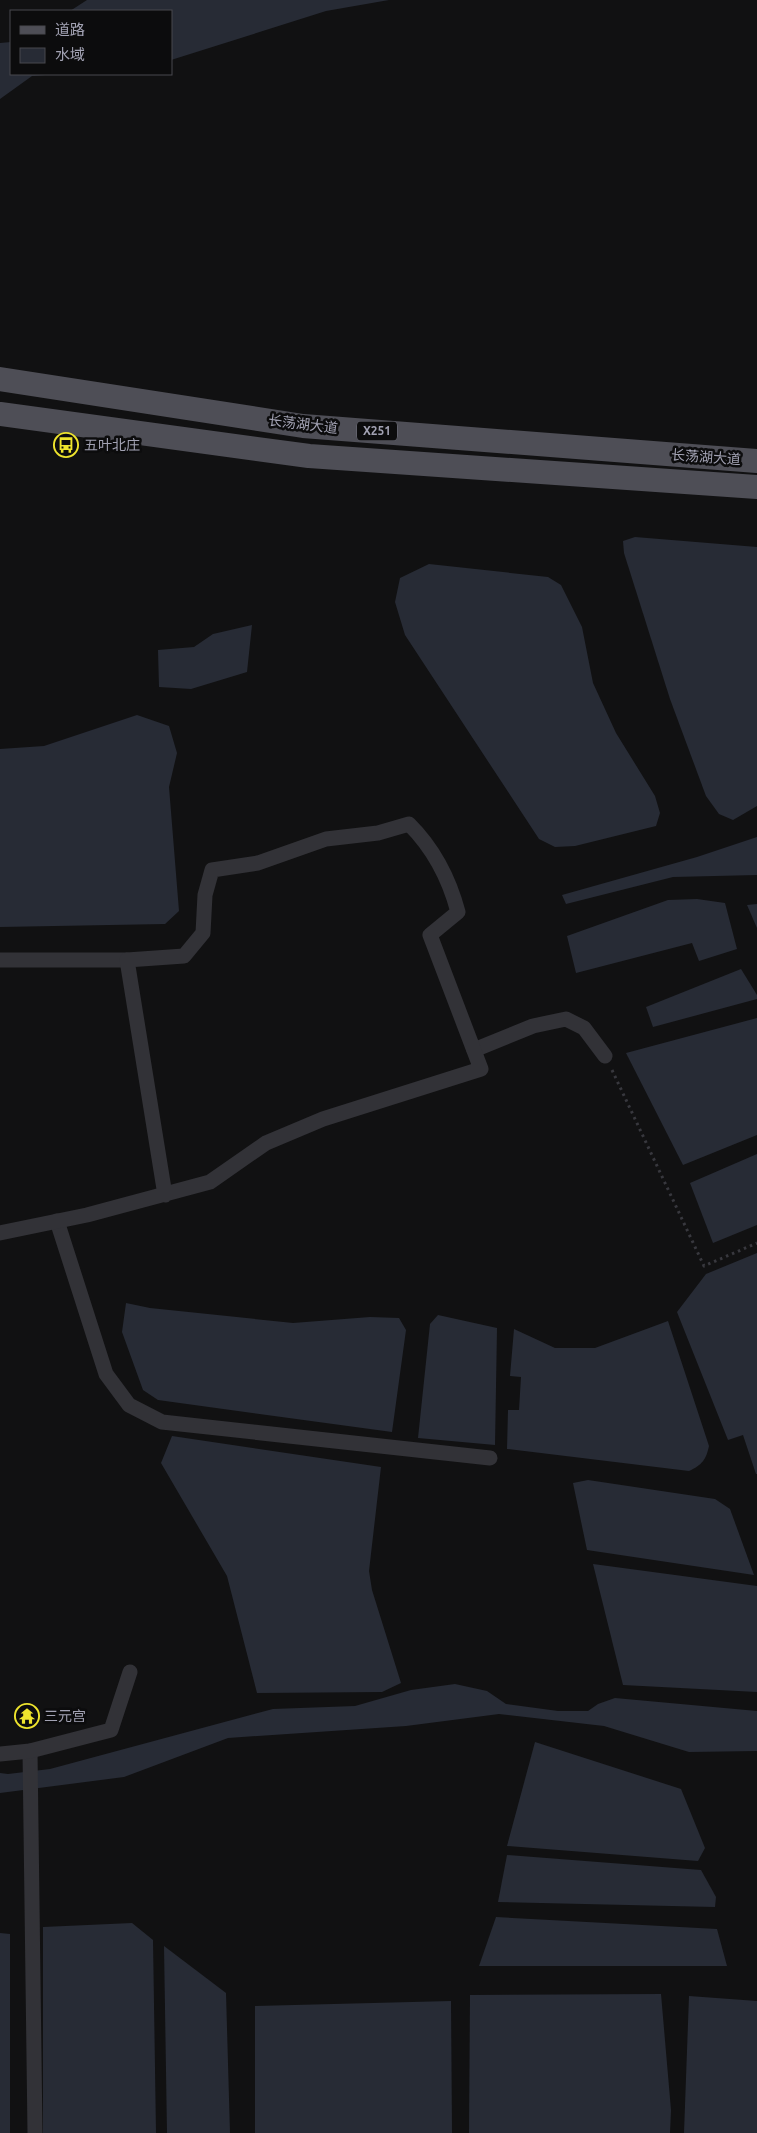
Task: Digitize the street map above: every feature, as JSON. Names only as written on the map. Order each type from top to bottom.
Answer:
[{"type":"main road","name":"长荡湖大道","points":[[0,379],[303,426],[757,461]]},
{"type":"main road","name":"长荡湖大道","points":[[0,414],[309,456],[757,486]]},
{"type":"street","points":[[0,960],[127,960],[184,956],[202,933],[205,895],[212,870],[258,863],[326,839],[378,833],[408,824],[426,841],[451,885],[458,912],[430,935],[481,1069],[323,1119],[266,1143],[210,1182],[165,1195],[0,1233]]},
{"type":"street","points":[[127,960],[165,1195]]},
{"type":"street","points":[[474,1050],[533,1026],[566,1019],[584,1028],[605,1056]]},
{"type":"street","points":[[57,1221],[106,1374],[129,1405],[162,1422],[490,1458]]},
{"type":"street","points":[[0,1754],[30,1751],[111,1730],[130,1672]]},
{"type":"street","points":[[30,1751],[35,2133]]},
{"type":"path","points":[[605,1056],[704,1266],[757,1243]]},
{"type":"water","points":[[87,0],[389,0],[326,11],[172,60],[172,10],[72,10]]},
{"type":"water","points":[[10,42],[10,75],[46,75],[32,76],[0,99],[0,43]]},
{"type":"water","points":[[635,537],[757,547],[757,806],[733,820],[719,814],[706,796],[670,699],[624,553],[623,541]]},
{"type":"water","points":[[429,564],[548,577],[561,585],[582,627],[593,683],[616,733],[655,796],[660,813],[656,826],[575,846],[555,847],[539,839],[405,635],[395,602],[400,578]]},
{"type":"water","points":[[252,625],[247,672],[191,689],[159,687],[158,650],[194,647],[213,634]]},
{"type":"water","points":[[137,715],[169,726],[177,753],[169,787],[179,911],[165,924],[0,927],[0,749],[44,746]]},
{"type":"water","points":[[757,837],[757,875],[673,877],[566,904],[562,895],[697,857]]},
{"type":"water","points":[[697,899],[725,903],[737,949],[699,961],[692,943],[576,973],[567,936],[668,900]]},
{"type":"water","points":[[757,904],[757,928],[747,905]]},
{"type":"water","points":[[741,969],[757,995],[757,999],[653,1027],[646,1007]]},
{"type":"water","points":[[757,1018],[757,1135],[683,1165],[626,1053]]},
{"type":"water","points":[[757,1154],[757,1225],[713,1243],[690,1183]]},
{"type":"water","points":[[757,1253],[756,1474],[743,1435],[728,1440],[677,1312],[706,1274]]},
{"type":"water","points":[[126,1303],[150,1308],[293,1323],[370,1317],[399,1318],[406,1330],[392,1432],[158,1400],[143,1390],[122,1332]]},
{"type":"water","points":[[438,1315],[497,1328],[495,1445],[418,1438],[430,1324]]},
{"type":"water","points":[[668,1321],[709,1446],[705,1458],[697,1467],[689,1471],[507,1449],[508,1410],[519,1410],[521,1377],[510,1376],[514,1329],[555,1348],[595,1348]]},
{"type":"water","points":[[172,1436],[381,1467],[369,1571],[372,1590],[401,1683],[382,1692],[257,1693],[227,1576],[161,1463]]},
{"type":"water","points":[[588,1480],[715,1499],[730,1509],[754,1575],[587,1550],[573,1483]]},
{"type":"water","points":[[593,1564],[757,1586],[757,1692],[623,1685]]},
{"type":"water","points":[[455,1684],[487,1691],[506,1704],[558,1711],[588,1711],[598,1704],[615,1698],[757,1711],[757,1751],[689,1752],[604,1726],[499,1714],[406,1726],[228,1738],[124,1777],[0,1793],[0,1773],[8,1774],[50,1769],[273,1709],[355,1706],[411,1690]]},
{"type":"water","points":[[535,1742],[681,1789],[705,1848],[698,1861],[507,1846]]},
{"type":"water","points":[[507,1855],[701,1870],[716,1897],[715,1907],[498,1902]]},
{"type":"water","points":[[496,1917],[717,1929],[727,1966],[479,1966]]},
{"type":"water","points":[[132,1923],[153,1940],[156,2133],[43,2133],[43,1927]]},
{"type":"water","points":[[0,1933],[10,1934],[10,2133],[0,2133]]},
{"type":"water","points":[[164,1946],[226,1993],[230,2133],[167,2133]]},
{"type":"water","points":[[661,1994],[671,2110],[670,2133],[469,2133],[470,1995]]},
{"type":"water","points":[[689,1996],[757,2001],[757,2133],[684,2133]]},
{"type":"water","points":[[451,2001],[452,2133],[255,2133],[255,2006]]},
{"type":"place","name":"五叶北庄","points":[[66,445]]},
{"type":"place","name":"三元宫","points":[[27,1716]]}]
